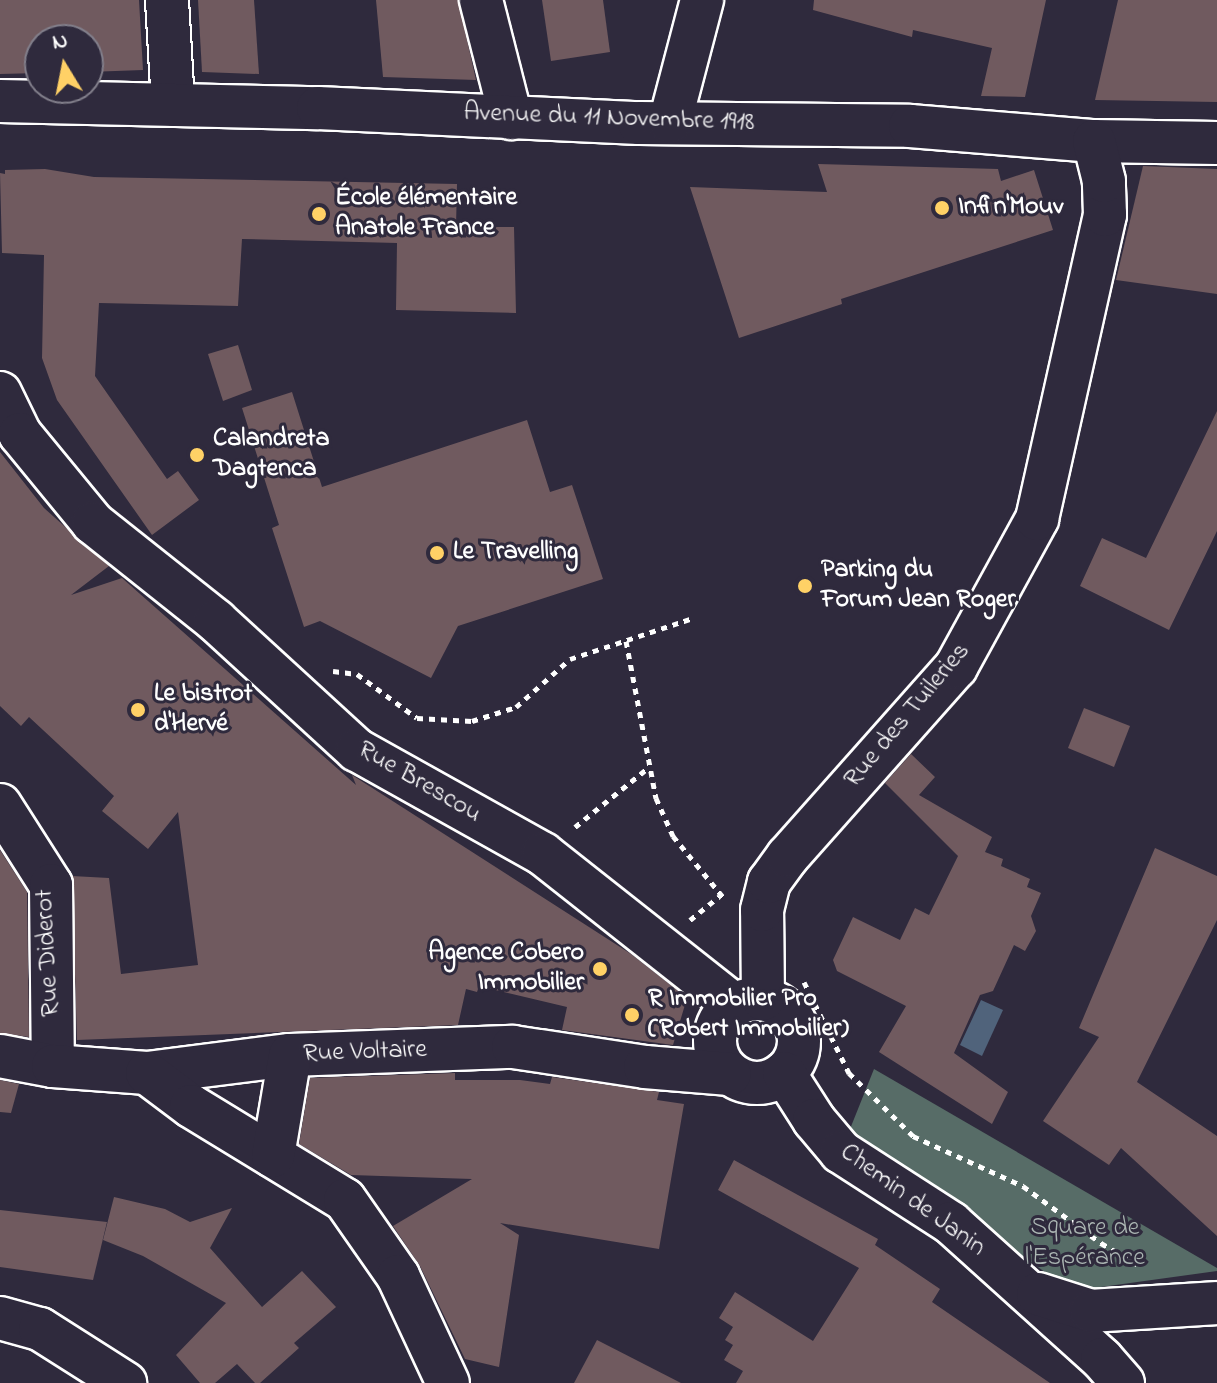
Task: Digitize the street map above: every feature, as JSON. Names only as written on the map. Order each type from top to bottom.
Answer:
[{"type":"street","points":[[167,0],[173,105]]},
{"type":"street","points":[[481,0],[511,118]]},
{"type":"street","points":[[670,122],[702,0]]},
{"type":"street","name":"Avenue du 11 Novembre 1918","points":[[0,101],[511,118],[910,126],[1094,141],[1217,143]]},
{"type":"street","name":"Rue des Tuileries","points":[[748,1002],[769,882],[788,856],[956,667],[1037,519],[1105,215],[1104,181],[1094,141]]},
{"type":"street","name":"Rue Brescou","points":[[0,393],[20,434],[93,523],[216,621],[357,750],[543,854],[748,1002]]},
{"type":"street","name":"Rue Diderot","points":[[0,805],[51,885],[53,1066]]},
{"type":"street","points":[[748,1002],[785,1009],[797,1029],[797,1053],[784,1073],[758,1083],[730,1074],[715,1052],[717,1025],[748,1002]]},
{"type":"street","name":"Rue Voltaire","points":[[0,1056],[53,1066],[147,1073],[290,1055],[513,1047],[645,1067],[730,1074]]},
{"type":"street","points":[[273,1156],[290,1055]]},
{"type":"street","points":[[147,1073],[191,1106],[345,1200],[398,1276],[448,1383]]},
{"type":"street","name":"Chemin de Janin","points":[[784,1073],[814,1120],[841,1152],[951,1223],[1102,1359],[1123,1383]]},
{"type":"street","points":[[1026,1290],[1091,1311],[1175,1303],[1217,1303]]},
{"type":"street","points":[[0,1318],[40,1329],[125,1383]]},
{"type":"path","points":[[289,687],[322,670],[357,674],[417,718],[472,721],[516,707],[570,659],[693,618]]},
{"type":"path","points":[[626,641],[656,798],[673,836],[720,896],[762,910]]},
{"type":"path","points":[[596,810],[649,767]]},
{"type":"path","points":[[799,972],[849,1073],[913,1136],[1023,1186],[1101,1243],[1160,1278],[1175,1303]]},
{"type":"green space","name":"Square de l'Espérance","points":[[874,1069],[1217,1268],[1217,1271],[1072,1291],[848,1134]]},
{"type":"water","points":[[981,1000],[1003,1010],[982,1056],[960,1045]]},
{"type":"building","points":[[0,0],[139,0],[143,70],[104,71],[104,24],[24,24],[24,73],[0,74]]},
{"type":"building","points":[[198,0],[254,0],[259,74],[202,72]]},
{"type":"building","points":[[376,0],[458,0],[476,80],[383,77]]},
{"type":"building","points":[[542,0],[603,0],[610,52],[551,61]]},
{"type":"building","points":[[814,0],[1046,0],[1025,97],[981,96],[992,48],[913,30],[912,37],[813,10]]},
{"type":"building","points":[[1118,0],[1217,0],[1217,102],[1095,100]]},
{"type":"building","points":[[818,164],[998,169],[1001,181],[1034,170],[1053,230],[841,299],[842,304],[739,338],[690,187],[827,192]]},
{"type":"building","points":[[1143,166],[1217,169],[1217,294],[1116,280]]},
{"type":"building","points":[[45,169],[94,177],[457,184],[456,227],[514,227],[516,313],[396,310],[397,243],[242,239],[238,306],[99,303],[95,376],[167,479],[178,471],[199,500],[152,535],[57,400],[42,358],[44,255],[2,253],[0,173],[5,174],[5,170]]},
{"type":"building","points":[[238,345],[252,390],[223,401],[208,354]]},
{"type":"building","name":"Le Travelling","points":[[292,392],[322,487],[527,420],[550,492],[572,485],[603,579],[458,626],[431,678],[320,621],[304,627],[272,528],[279,525],[242,408]]},
{"type":"building","points":[[1217,411],[1217,531],[1169,630],[1080,586],[1102,538],[1146,558]]},
{"type":"building","points":[[0,452],[44,508],[109,566],[71,595],[122,578],[356,785],[352,775],[631,954],[687,998],[673,1045],[562,1030],[567,1007],[479,986],[477,992],[466,989],[458,1025],[77,1040],[72,876],[109,878],[121,974],[198,965],[178,812],[148,849],[102,811],[114,796],[29,717],[21,726],[0,706]]},
{"type":"building","points":[[1084,708],[1130,726],[1114,767],[1068,748]]},
{"type":"building","points":[[911,754],[935,777],[919,795],[992,837],[985,852],[1003,859],[1001,866],[1030,879],[1027,887],[1041,893],[1031,916],[1036,931],[1025,951],[1014,945],[993,991],[980,995],[954,1053],[1008,1092],[992,1124],[879,1052],[906,1006],[837,971],[833,960],[853,917],[900,940],[915,908],[929,915],[958,856],[885,783]]},
{"type":"building","points":[[1155,848],[1217,876],[1217,920],[1137,1082],[1217,1136],[1217,1236],[1121,1148],[1109,1165],[1043,1121],[1099,1037],[1079,1028]]},
{"type":"building","points":[[0,850],[27,892],[29,1037],[0,1033]]},
{"type":"building","points":[[455,1073],[455,1080],[520,1080],[550,1084],[552,1077],[659,1092],[657,1100],[684,1104],[659,1249],[500,1223],[519,1235],[499,1367],[465,1359],[420,1266],[393,1226],[472,1179],[351,1175],[299,1144],[310,1078]]},
{"type":"building","points":[[0,1080],[19,1084],[11,1113],[0,1112]]},
{"type":"building","points":[[734,1160],[878,1239],[875,1245],[940,1289],[932,1302],[1050,1383],[736,1383],[743,1371],[724,1360],[733,1345],[725,1340],[733,1327],[719,1318],[735,1292],[813,1341],[859,1268],[718,1190]]},
{"type":"building","points":[[114,1197],[165,1209],[190,1222],[232,1208],[210,1248],[262,1307],[302,1271],[336,1307],[294,1343],[299,1348],[260,1383],[255,1383],[237,1364],[215,1383],[200,1383],[176,1355],[226,1303],[143,1256],[103,1240]]},
{"type":"building","points":[[0,1210],[107,1222],[93,1280],[0,1267]]},
{"type":"building","points":[[597,1340],[681,1383],[574,1383]]},
{"type":"place","name":"Infin'Mouv","points":[[942,208]]},
{"type":"place","name":"École élémentaire Anatole France","points":[[319,214]]},
{"type":"place","name":"Calandreta Dagtenca","points":[[197,455]]},
{"type":"place","name":"Le Travelling","points":[[437,553]]},
{"type":"place","name":"Parking du Forum Jean Roger","points":[[805,586]]},
{"type":"place","name":"Le bistrot d'Hervé","points":[[138,710]]},
{"type":"place","name":"Agence Cobero Immobilier","points":[[600,969]]},
{"type":"place","name":"R Immobilier Pro (Robert Immobilier)","points":[[632,1015]]}]
